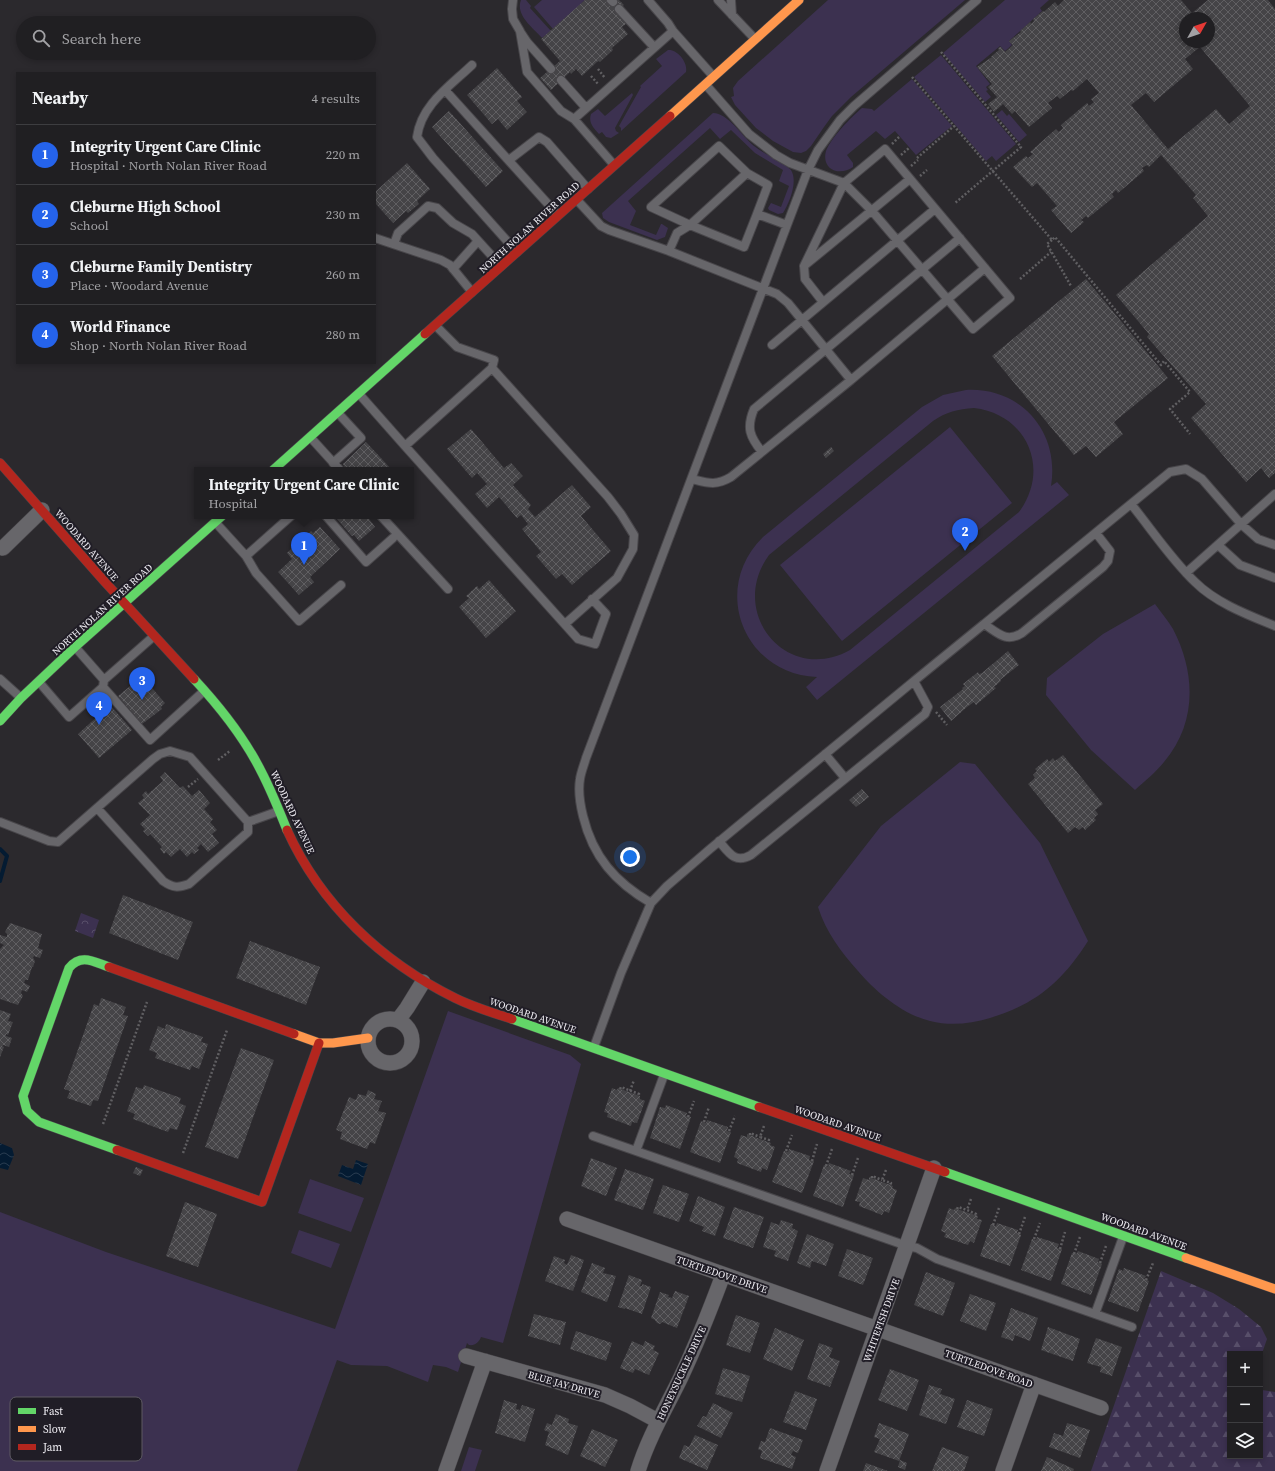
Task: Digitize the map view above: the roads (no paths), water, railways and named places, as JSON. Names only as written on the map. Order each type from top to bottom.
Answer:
[{"type":"street","name":"NORTH NOLAN RIVER ROAD","points":[[281,467],[310,437],[799,0]]},
{"type":"street","name":"WOODARD AVENUE","points":[[0,463],[154,636],[205,690],[228,718],[262,771],[297,850],[308,869],[334,906],[368,942],[392,961],[423,982],[457,999],[1275,1289]]},
{"type":"street","points":[[3,548],[42,510]]},
{"type":"street","name":"NORTH NOLAN RIVER ROAD","points":[[0,721],[21,698],[75,647],[219,519]]},
{"type":"street","points":[[319,1043],[262,1202],[39,1122],[30,1116],[24,1103],[23,1096],[69,968],[75,961],[81,959],[89,960],[213,1003],[319,1043],[333,1043],[368,1038]]},
{"type":"street","points":[[398,1020],[423,982]]},
{"type":"street","points":[[391,1019],[398,1020],[405,1024],[410,1030],[412,1047],[402,1060],[394,1063],[378,1059],[372,1053],[368,1038],[374,1026],[379,1022],[391,1019]]},
{"type":"street","name":"WHITEFISH DRIVE","points":[[827,1471],[934,1168]]},
{"type":"street","name":"TURTLEDOVE DRIVE","points":[[567,1219],[723,1275],[878,1328]]},
{"type":"street","name":"HONEYSUCKLE DRIVE","points":[[638,1471],[642,1457],[658,1421],[699,1338],[723,1275]]},
{"type":"street","name":"TURTLEDOVE ROAD","points":[[878,1328],[1101,1408]]},
{"type":"street","name":"BLUE JAY DRIVE","points":[[466,1356],[605,1395],[658,1421]]},
{"type":"street","points":[[446,1471],[485,1361]]},
{"type":"street","points":[[1003,1471],[1034,1384]]},
{"type":"lane","points":[[513,0],[513,19],[527,42],[551,69]]},
{"type":"lane","points":[[648,0],[714,77]]},
{"type":"lane","points":[[718,0],[755,40]]},
{"type":"lane","points":[[731,0],[732,15]]},
{"type":"lane","points":[[651,903],[640,897],[616,878],[598,855],[586,830],[580,805],[580,780],[589,751],[787,225],[808,170],[818,150],[829,134],[854,106],[977,0]]},
{"type":"lane","points":[[619,9],[654,48]]},
{"type":"lane","points":[[520,31],[527,72],[561,111],[574,119],[614,166]]},
{"type":"lane","points":[[574,119],[673,31]]},
{"type":"lane","points":[[472,65],[426,109],[418,128],[417,137],[433,158],[517,253]]},
{"type":"lane","points":[[561,80],[586,108]]},
{"type":"lane","points":[[705,84],[735,119],[754,138],[776,155],[790,163],[844,183],[872,210],[973,329],[1010,298],[885,149],[844,183],[804,266],[805,279],[823,302]]},
{"type":"lane","points":[[445,90],[559,215]]},
{"type":"lane","points":[[509,160],[539,137],[547,142],[588,189]]},
{"type":"lane","points":[[719,146],[747,173],[768,185],[744,247],[651,207],[719,146]]},
{"type":"lane","points":[[668,251],[676,232],[690,225],[747,173]]},
{"type":"lane","points":[[804,266],[910,179]]},
{"type":"lane","points":[[577,199],[601,226],[609,230],[668,251],[777,294],[788,304],[851,380]]},
{"type":"lane","points":[[394,244],[398,233],[428,206],[437,208],[453,223],[472,234],[501,266]]},
{"type":"lane","points":[[772,345],[935,209]]},
{"type":"lane","points":[[757,214],[787,225]]},
{"type":"lane","points":[[376,238],[441,260],[450,265],[472,293]]},
{"type":"lane","points":[[762,452],[753,440],[750,432],[749,424],[754,409],[960,238]]},
{"type":"lane","points":[[453,269],[478,241]]},
{"type":"lane","points":[[692,479],[706,483],[722,482],[735,474],[851,380],[985,268]]},
{"type":"lane","points":[[405,446],[492,368],[494,360],[457,347],[436,326]]},
{"type":"lane","points":[[492,368],[604,492],[621,514],[634,535],[633,549],[617,578],[565,624]]},
{"type":"lane","points":[[359,394],[578,639],[595,644],[606,614],[592,599]]},
{"type":"lane","points":[[334,463],[361,438],[338,412]]},
{"type":"lane","points":[[310,437],[337,467]]},
{"type":"lane","points":[[593,1048],[622,972],[651,903],[677,877],[1170,472],[1186,469],[1202,479],[1241,524],[1258,539],[1275,545]]},
{"type":"lane","points":[[1186,573],[1275,494]]},
{"type":"lane","points":[[1131,504],[1186,573],[1196,583],[1218,599],[1275,626]]},
{"type":"lane","points":[[219,519],[246,556],[256,573],[299,621],[341,585]]},
{"type":"lane","points":[[246,556],[288,519]]},
{"type":"lane","points":[[329,519],[366,562],[393,538]]},
{"type":"lane","points":[[385,519],[448,589]]},
{"type":"lane","points":[[984,624],[1003,637],[1011,638],[1028,629],[1103,567],[1108,561],[1110,551],[1096,533]]},
{"type":"lane","points":[[1218,545],[1240,565],[1275,578]]},
{"type":"lane","points":[[38,682],[69,717],[154,636]]},
{"type":"lane","points":[[75,647],[150,740],[205,690]]},
{"type":"lane","points":[[0,679],[21,698]]},
{"type":"lane","points":[[719,841],[734,857],[738,859],[745,858],[925,714],[928,707],[914,681]]},
{"type":"lane","points":[[0,822],[49,841],[58,842],[153,759],[160,754],[170,752],[190,757],[248,822],[248,832],[189,884],[179,887],[170,886],[163,881],[97,808]]},
{"type":"lane","points":[[825,754],[845,778]]},
{"type":"lane","points":[[248,822],[280,811]]},
{"type":"lane","points":[[636,1151],[664,1073]]},
{"type":"lane","points":[[593,1136],[907,1246],[917,1248],[948,1263],[1132,1327]]},
{"type":"lane","points":[[1095,1314],[1123,1236]]},
{"type":"water","points":[[0,1143],[12,1148],[14,1155],[8,1170],[0,1168]]},
{"type":"water","points":[[356,1160],[368,1164],[361,1185],[338,1176],[342,1165],[353,1169]]},
{"type":"waterway","points":[[0,849],[7,856],[0,881]]},
{"type":"place","name":"Cleburne High School","points":[[965,551]]},
{"type":"place","name":"Integrity Urgent Care Clinic","points":[[304,565]]},
{"type":"place","name":"Cleburne Family Dentistry","points":[[142,700]]},
{"type":"place","name":"World Finance","points":[[99,725]]}]
